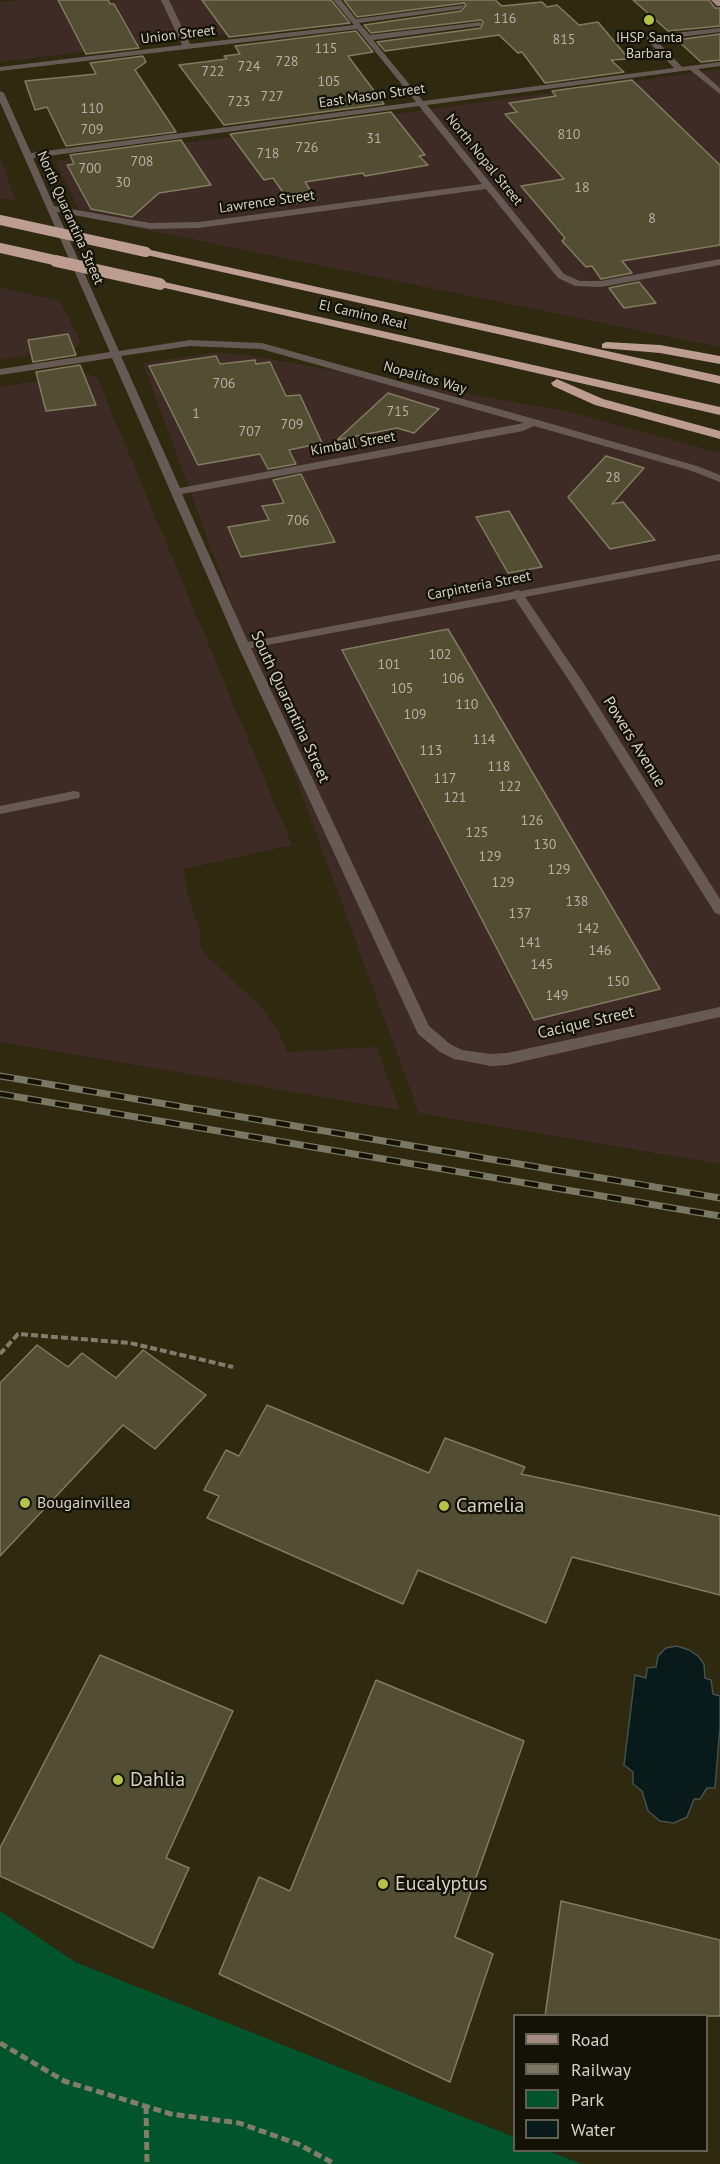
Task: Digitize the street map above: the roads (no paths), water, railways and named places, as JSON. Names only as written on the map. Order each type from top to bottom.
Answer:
[{"type":"highway","name":"El Camino Real","points":[[0,220],[720,380]]},
{"type":"highway","name":"El Camino Real","points":[[0,248],[720,411]]},
{"type":"highway","points":[[558,344],[660,349],[720,360]]},
{"type":"highway","points":[[516,365],[600,402],[720,435]]},
{"type":"main road","points":[[715,0],[720,4]]},
{"type":"street","points":[[165,0],[187,47]]},
{"type":"street","name":"North Nopal Street","points":[[338,0],[561,276],[578,284],[601,284],[720,262]]},
{"type":"street","name":"Union Street","points":[[0,69],[187,47],[461,7]]},
{"type":"street","points":[[368,38],[478,24]]},
{"type":"street","points":[[680,69],[650,38],[720,30]]},
{"type":"street","name":"East Mason Street","points":[[27,156],[720,64]]},
{"type":"street","points":[[692,68],[720,92]]},
{"type":"street","name":"North Quarantina Street","points":[[0,93],[116,354]]},
{"type":"street","name":"Lawrence Street","points":[[51,208],[150,226],[199,225],[488,186]]},
{"type":"street","name":"Nopalitos Way","points":[[0,372],[190,343],[262,346],[693,468],[720,479]]},
{"type":"street","name":"South Quarantina Street","points":[[116,354],[244,646],[417,1019],[433,1040],[459,1055]]},
{"type":"street","name":"Kimball Street","points":[[176,492],[523,428],[534,422]]},
{"type":"street","name":"Carpinteria Street","points":[[244,646],[517,593],[720,557]]},
{"type":"street","name":"Powers Avenue","points":[[517,593],[578,684],[720,910]]},
{"type":"street","points":[[0,810],[74,795]]},
{"type":"street","name":"Cacique Street","points":[[459,1055],[491,1060],[507,1059],[720,1012]]},
{"type":"water","points":[[677,1646],[698,1656],[704,1664],[705,1678],[711,1680],[713,1694],[720,1696],[720,1727],[715,1788],[707,1788],[700,1799],[694,1799],[687,1817],[674,1823],[660,1821],[648,1811],[642,1791],[633,1784],[633,1772],[624,1765],[635,1675],[646,1678],[647,1668],[656,1667],[658,1656],[666,1648]]},
{"type":"railway","points":[[0,1076],[720,1198]]},
{"type":"railway","points":[[0,1094],[720,1216]]},
{"type":"place","name":"IHSP Santa Barbara","points":[[649,20]]},
{"type":"place","name":"Bougainvillea","points":[[25,1503]]},
{"type":"place","name":"Camelia","points":[[444,1506]]},
{"type":"place","name":"Dahlia","points":[[118,1780]]},
{"type":"place","name":"Eucalyptus","points":[[383,1884]]}]
